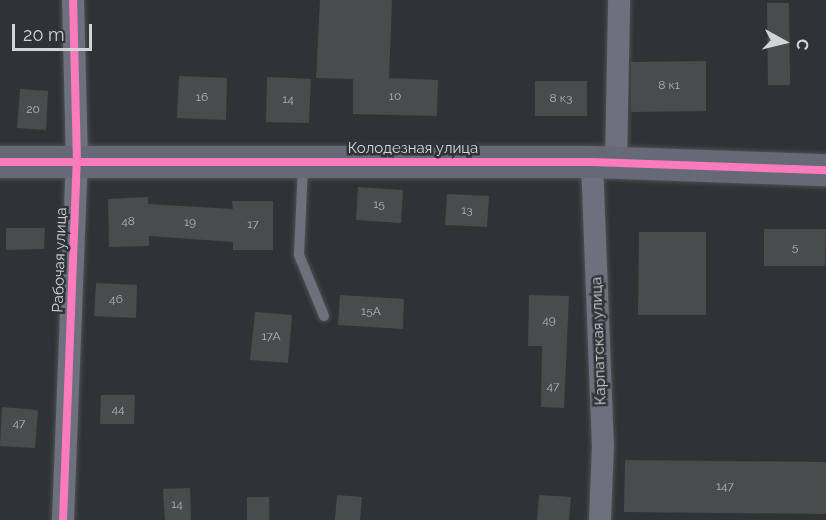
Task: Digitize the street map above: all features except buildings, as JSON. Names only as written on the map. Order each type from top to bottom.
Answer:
[{"type":"street","name":"Рабочая улица","points":[[63,520],[77,162],[73,0]]},
{"type":"street","name":"Карпатская улица","points":[[600,520],[603,446],[604,162],[619,0]]},
{"type":"street","name":"Колодезная улица","points":[[0,162],[604,162],[826,170]]},
{"type":"lane","points":[[303,163],[299,255],[324,316]]},
{"type":"cycle path","points":[[63,520],[77,162],[73,0]]},
{"type":"cycle path","points":[[0,162],[592,162],[826,170]]}]
